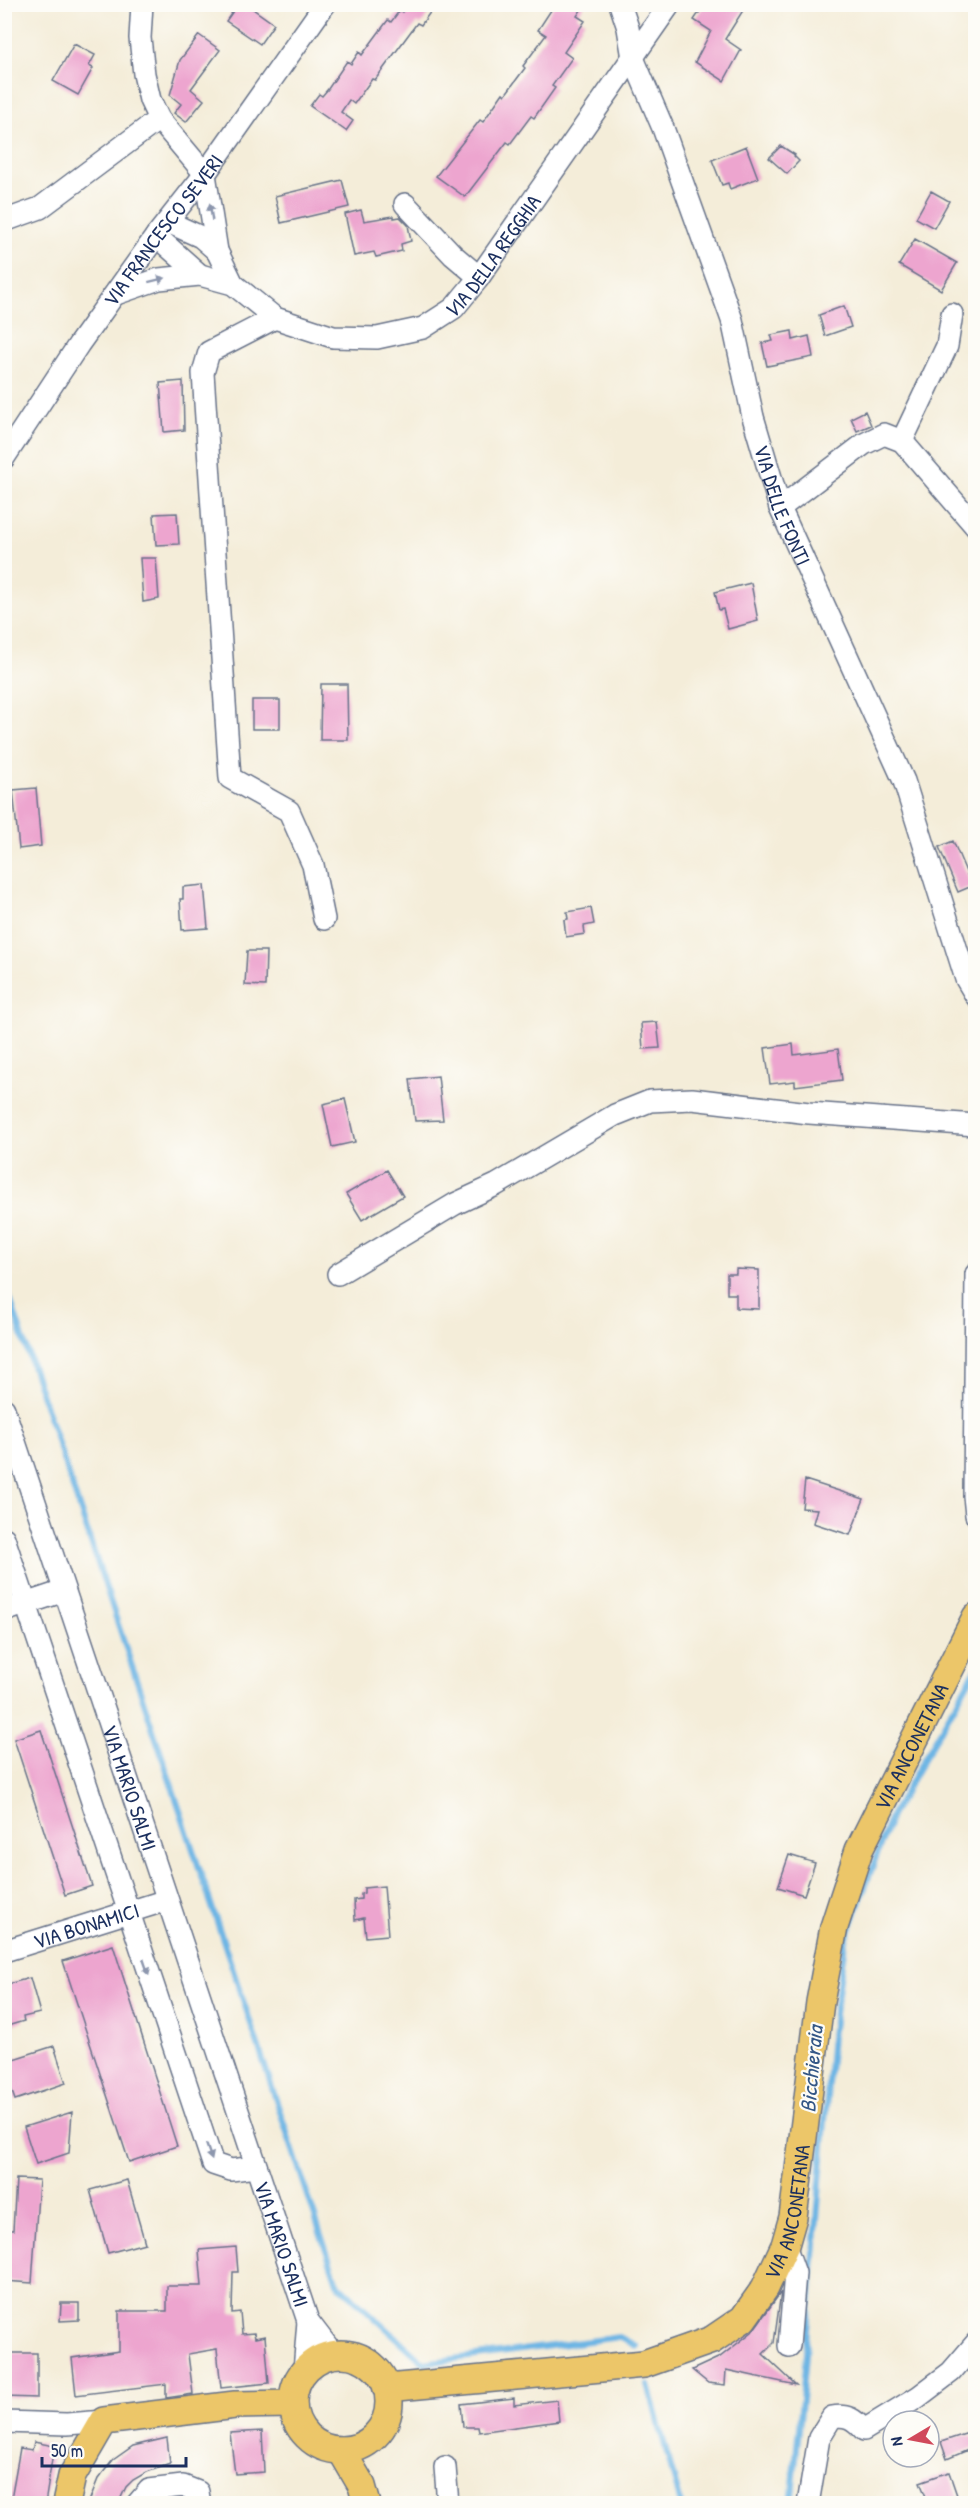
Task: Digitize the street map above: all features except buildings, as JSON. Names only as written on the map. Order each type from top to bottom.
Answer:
[{"type":"main road","name":"VIA ANCONETANA","points":[[387,2388],[644,2364],[712,2340],[743,2319],[765,2288],[786,2245],[793,2217],[820,2002],[834,1927],[859,1850],[975,1617]]},
{"type":"main road","points":[[348,2354],[367,2362],[381,2376],[387,2388],[389,2405],[385,2421],[376,2435],[352,2447],[327,2448],[309,2436],[296,2419],[293,2404],[298,2381],[304,2372],[323,2358],[348,2354]]},
{"type":"main road","points":[[66,2504],[72,2476],[104,2421],[235,2405],[293,2404]]},
{"type":"main road","points":[[352,2447],[365,2495]]},
{"type":"street","points":[[142,4],[140,38],[150,100],[159,119],[205,174]]},
{"type":"street","name":"VIA FRANCESCO SEVERI","points":[[4,458],[116,294],[205,174],[325,4]]},
{"type":"street","name":"VIA DELLE FONTI","points":[[620,4],[628,28],[633,58],[663,128],[732,320],[753,417],[780,508],[904,781],[966,979],[975,996]]},
{"type":"street","name":"VIA DELLA REGGHIA","points":[[116,294],[159,279],[200,275],[233,284],[275,318],[333,337],[377,338],[423,328],[454,308],[479,277],[670,4]]},
{"type":"street","points":[[4,221],[40,208],[159,119]]},
{"type":"street","name":"VIA DELLA REGGHIA","points":[[205,174],[217,251],[233,284]]},
{"type":"street","points":[[405,204],[453,255],[479,277]]},
{"type":"street","name":"VIA DELLA REGGHIA","points":[[162,229],[201,237],[217,251]]},
{"type":"street","name":"VIA DELLA REGGHIA","points":[[162,229],[200,275]]},
{"type":"street","points":[[902,441],[947,346],[952,314]]},
{"type":"street","points":[[275,318],[209,352],[202,373],[230,778],[289,811],[313,865],[324,919]]},
{"type":"street","points":[[780,508],[864,444],[884,434],[902,441],[975,527]]},
{"type":"street","points":[[338,1274],[455,1204],[496,1185],[615,1114],[650,1101],[692,1099],[809,1113],[975,1125]]},
{"type":"street","points":[[975,1274],[975,1515]]},
{"type":"street","name":"VIA MARIO SALMI","points":[[4,1409],[308,2322],[334,2355]]},
{"type":"street","name":"VIA MARIO SALMI","points":[[4,1538],[213,2164],[231,2170],[256,2167]]},
{"type":"street","points":[[4,1611],[64,1591]]},
{"type":"street","name":"VIA BONAMICI","points":[[4,1951],[167,1900]]},
{"type":"street","points":[[786,2245],[795,2273],[789,2346]]},
{"type":"street","name":"VIA MARIO SALMI","points":[[304,2372],[308,2322]]},
{"type":"street","points":[[808,2504],[819,2438],[832,2417],[842,2415],[855,2419],[864,2430],[926,2391],[951,2372],[975,2343]]},
{"type":"street","points":[[4,2422],[67,2424],[104,2421]]},
{"type":"street","points":[[445,2467],[448,2504]]},
{"type":"street","points":[[137,2504],[149,2490],[183,2486],[198,2492],[200,2504]]},
{"type":"waterway","points":[[4,1281],[337,2283],[424,2363],[619,2337],[636,2346]]},
{"type":"waterway","name":"Bicchieraia","points":[[791,2504],[803,2390],[832,2035],[845,1942],[891,1816],[976,1669]]},
{"type":"waterway","points":[[648,2385],[681,2504]]}]
